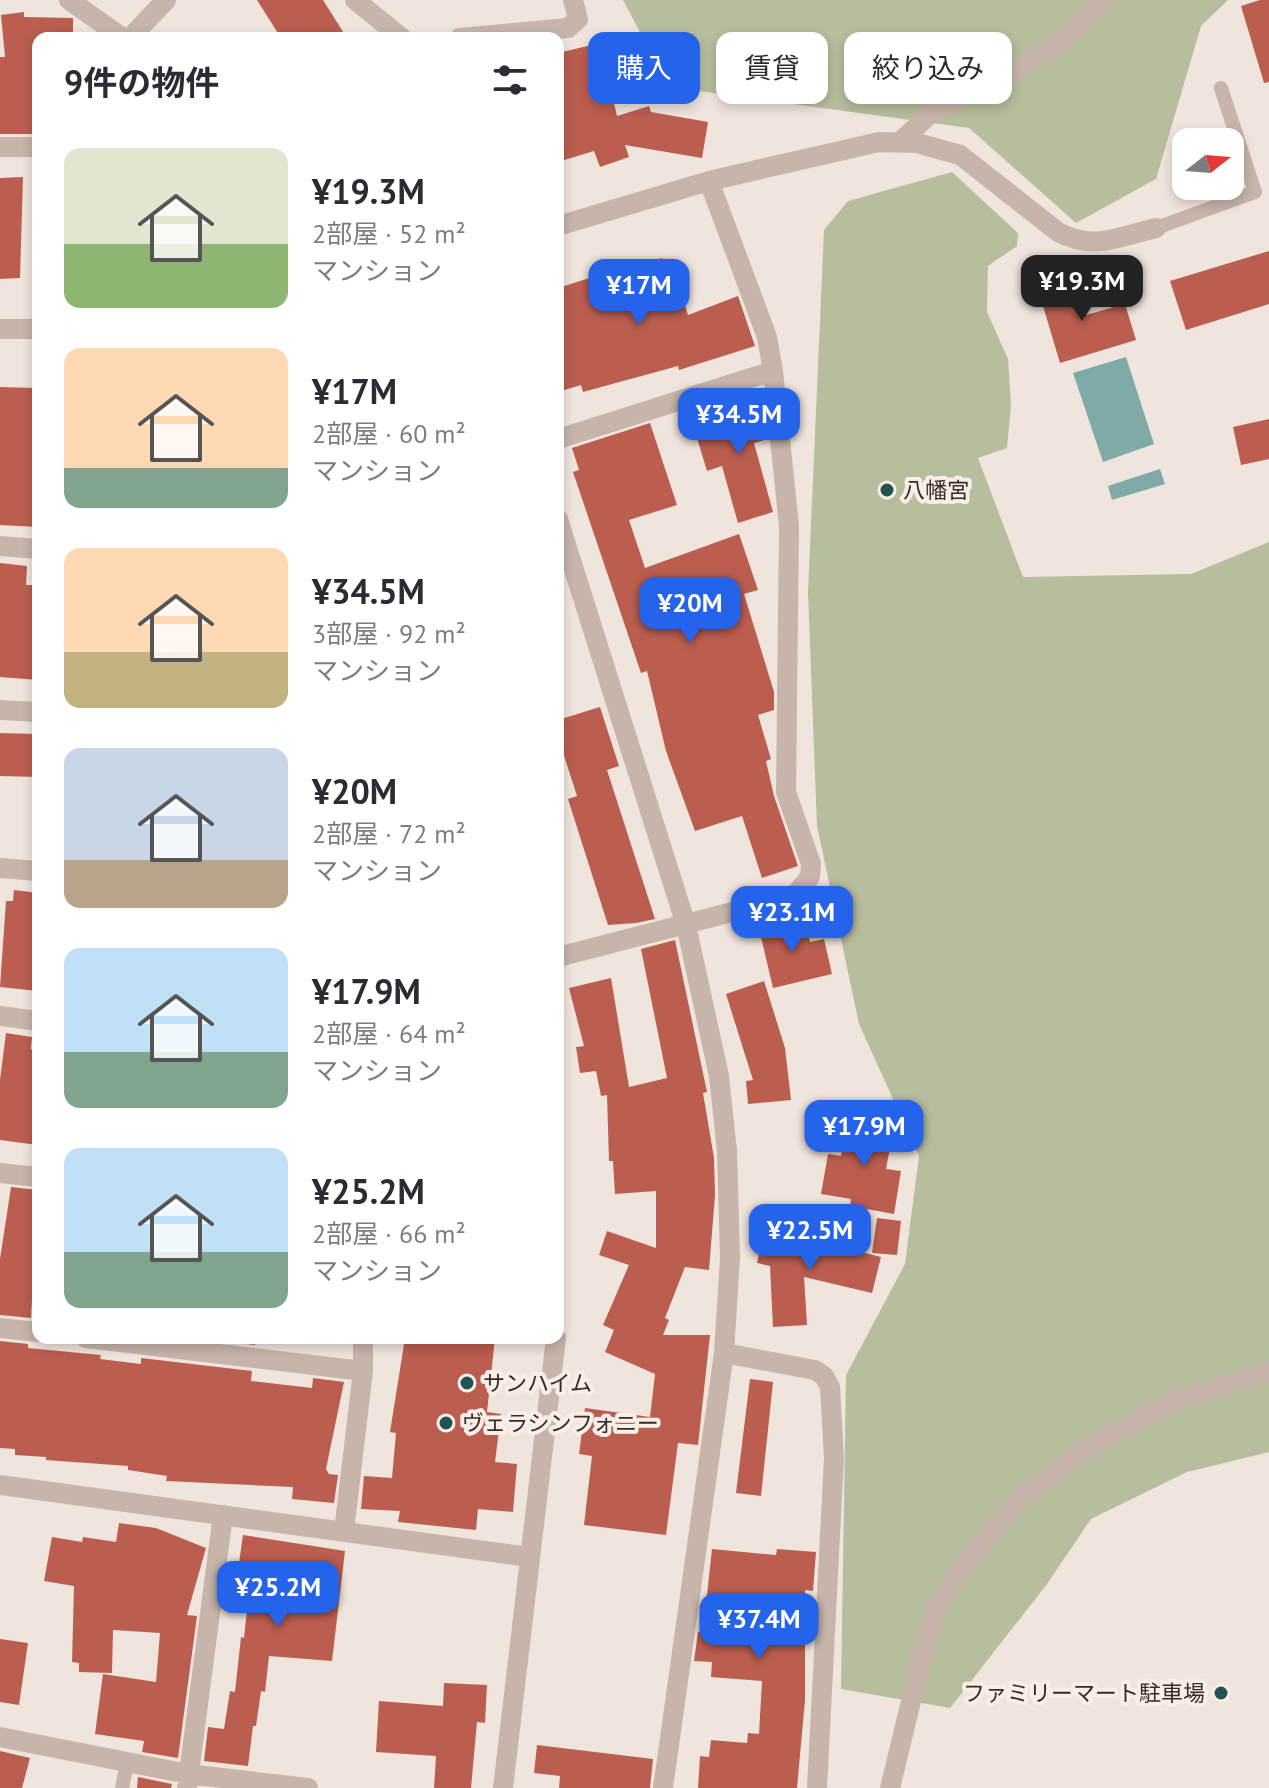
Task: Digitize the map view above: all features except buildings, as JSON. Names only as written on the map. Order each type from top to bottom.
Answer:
[{"type":"street","points":[[69,0],[114,32]]},
{"type":"street","points":[[136,32],[166,0]]},
{"type":"street","points":[[355,0],[395,32]]},
{"type":"street","points":[[525,32],[568,28],[578,19],[573,0]]},
{"type":"street","points":[[900,142],[931,113],[1012,72],[1065,39],[1103,0]]},
{"type":"street","points":[[564,224],[709,181],[863,144],[900,142],[917,143],[960,155],[1058,232],[1075,241],[1090,244],[1156,228]]},
{"type":"street","points":[[0,147],[32,147]]},
{"type":"street","points":[[564,956],[794,896],[810,877],[811,864],[786,792],[789,526],[773,371],[767,337],[709,181]]},
{"type":"street","points":[[0,329],[32,329]]},
{"type":"street","points":[[564,437],[773,371]]},
{"type":"street","points":[[564,538],[686,925],[719,1076],[727,1151],[730,1258],[724,1353],[663,1788]]},
{"type":"street","points":[[0,546],[32,549]]},
{"type":"street","points":[[0,710],[32,712]]},
{"type":"street","points":[[0,868],[32,871]]},
{"type":"street","points":[[0,1016],[32,1020]]},
{"type":"street","points":[[0,1173],[32,1176]]},
{"type":"street","points":[[0,1328],[32,1331]]},
{"type":"street","points":[[136,1344],[363,1371]]},
{"type":"street","points":[[344,1531],[363,1371],[363,1344]]},
{"type":"street","points":[[503,1788],[555,1344]]},
{"type":"street","points":[[724,1353],[815,1370],[824,1376],[830,1387],[834,1458],[817,1788]]},
{"type":"street","points":[[890,1788],[923,1652],[939,1603],[966,1562],[1019,1499],[1094,1444],[1176,1400],[1269,1372]]},
{"type":"street","points":[[0,1485],[529,1557]]},
{"type":"street","points":[[188,1781],[223,1515]]},
{"type":"street","points":[[0,1737],[127,1762],[188,1781],[308,1788]]},
{"type":"lane","points":[[1156,228],[1255,192],[1221,88]]},
{"type":"lane","points":[[122,1788],[127,1762]]},
{"type":"green space","points":[[623,0],[1228,0],[1201,26],[1156,179],[1076,223],[969,128],[793,104],[828,104],[828,32],[716,32],[716,93],[700,91],[700,32],[640,32]]},
{"type":"green space","points":[[952,172],[1018,233],[1017,246],[988,266],[987,312],[1008,359],[1011,404],[1007,448],[978,458],[1023,577],[1191,574],[1269,542],[1269,1452],[1187,1472],[1091,1519],[1047,1584],[950,1708],[841,1689],[846,1375],[905,1264],[919,1156],[859,1024],[817,826],[808,592],[824,230],[848,201]]},
{"type":"water","points":[[1126,357],[1154,444],[1103,462],[1073,373]]},
{"type":"water","points":[[1160,469],[1165,484],[1112,500],[1108,486]]},
{"type":"place","name":"八幡宮","points":[[887,490]]},
{"type":"place","name":"サンハイム","points":[[467,1383]]},
{"type":"place","name":"ヴェラシンフォニー","points":[[446,1423]]},
{"type":"place","name":"ファミリーマート駐車場","points":[[1221,1693]]}]
